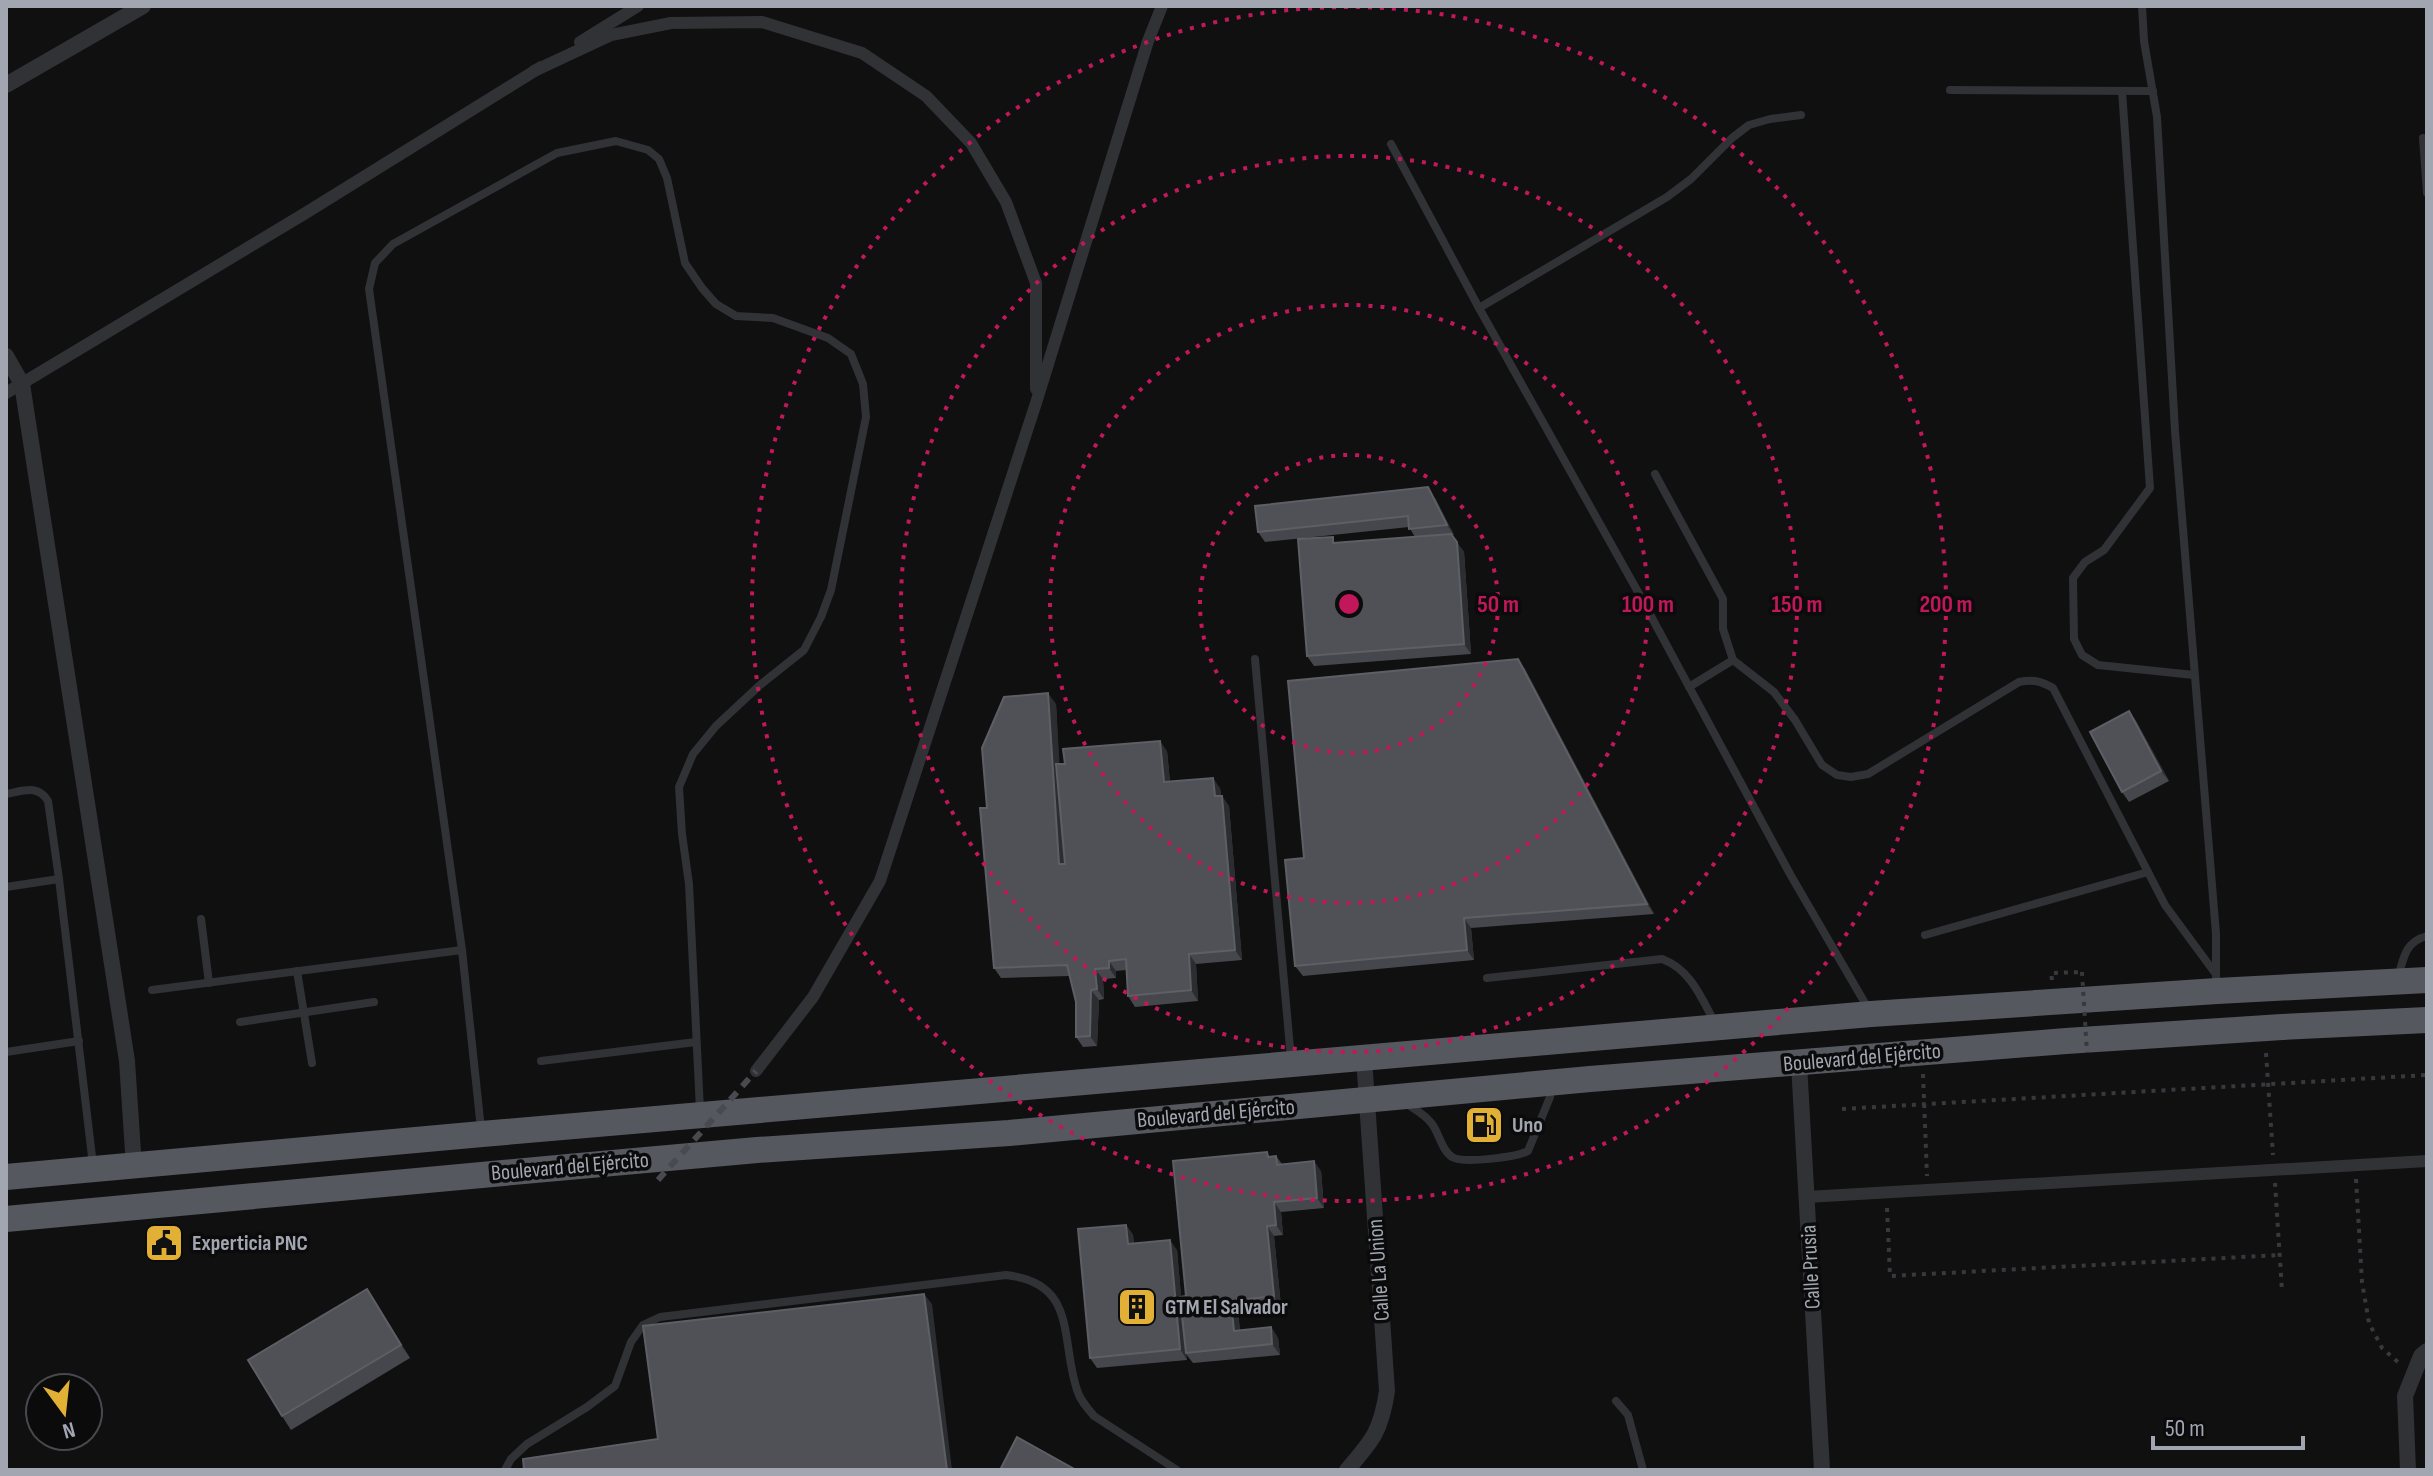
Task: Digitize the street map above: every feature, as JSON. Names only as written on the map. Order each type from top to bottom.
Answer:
[{"type":"highway","name":"Boulevard del Ejército","points":[[6,1177],[2216,982],[2427,980]]},
{"type":"highway","name":"Boulevard del Ejército","points":[[6,1219],[757,1150],[1009,1133],[1461,1091],[2094,1039],[2427,1020]]},
{"type":"highway","points":[[1461,1049],[1452,1053],[1442,1065],[1446,1082],[1461,1091]]},
{"type":"highway","points":[[1329,1061],[1349,1067],[1356,1085],[1351,1096],[1335,1103]]},
{"type":"highway","points":[[297,1151],[284,1163],[282,1176],[300,1191]]},
{"type":"highway","points":[[203,1161],[214,1168],[219,1182],[214,1194],[204,1200]]},
{"type":"street","points":[[6,85],[143,6]]},
{"type":"street","points":[[6,393],[304,214],[638,6]]},
{"type":"street","points":[[756,1071],[813,997],[880,881],[1036,403],[1148,41],[1162,6]]},
{"type":"street","points":[[534,71],[611,35],[671,23],[762,22],[862,53],[926,96],[971,143],[1006,202],[1036,283],[1036,403]]},
{"type":"street","points":[[6,356],[22,384],[127,1061],[134,1167]]},
{"type":"street","name":"Calle La Union","points":[[1347,1470],[1373,1440],[1383,1414],[1387,1391],[1364,1058]]},
{"type":"street","name":"Calle Prusia","points":[[1799,1064],[1822,1470]]},
{"type":"street","points":[[1807,1197],[2427,1161]]},
{"type":"street","points":[[2408,1470],[2405,1396],[2421,1356],[2427,1351]]},
{"type":"lane","points":[[2142,6],[2144,41],[2157,117],[2176,446],[2216,934],[2216,982]]},
{"type":"lane","points":[[1950,90],[2153,91]]},
{"type":"lane","points":[[2122,91],[2150,488],[2104,550],[2085,562],[2073,578],[2074,639],[2082,655],[2098,665],[2194,675]]},
{"type":"lane","points":[[1479,308],[1667,197],[1749,125],[1801,115]]},
{"type":"lane","points":[[2423,138],[2427,193]]},
{"type":"lane","points":[[482,1134],[462,950],[369,289],[375,263],[393,244],[557,153],[616,141],[648,150],[659,159],[667,178],[685,263],[716,304],[736,316],[773,318],[828,338],[851,354],[863,384],[866,417],[831,590],[810,639],[804,650],[716,726],[693,754],[679,787],[689,884],[701,1115]]},
{"type":"lane","points":[[1391,144],[1790,874],[1871,1014]]},
{"type":"lane","points":[[1655,474],[1723,599],[1723,629],[1733,660],[1774,692],[1822,765],[1837,775],[1851,777],[1868,774],[2019,682],[2031,679],[2053,688],[2165,905],[2216,982]]},
{"type":"lane","points":[[1255,659],[1291,1064]]},
{"type":"lane","points":[[1689,687],[1733,660]]},
{"type":"lane","points":[[6,794],[36,789],[48,801],[94,1171]]},
{"type":"lane","points":[[1925,935],[2148,872]]},
{"type":"lane","points":[[6,887],[59,879]]},
{"type":"lane","points":[[201,919],[209,983]]},
{"type":"lane","points":[[2397,982],[2405,950],[2411,941],[2427,936]]},
{"type":"lane","points":[[152,990],[462,950]]},
{"type":"lane","points":[[1487,978],[1662,959],[1677,965],[1692,982],[1718,1027]]},
{"type":"lane","points":[[297,971],[312,1063]]},
{"type":"lane","points":[[240,1022],[374,1002]]},
{"type":"lane","points":[[6,1052],[79,1041]]},
{"type":"lane","points":[[541,1061],[696,1042]]},
{"type":"lane","points":[[1396,1098],[1431,1121],[1453,1158],[1465,1160],[1520,1156],[1528,1151],[1550,1097]]},
{"type":"lane","points":[[505,1470],[511,1459],[527,1444],[615,1386],[631,1342],[643,1325],[660,1317],[1006,1275],[1023,1277],[1045,1288],[1058,1303],[1067,1329],[1077,1389],[1094,1416],[1177,1470]]},
{"type":"lane","points":[[1616,1401],[1628,1415],[1643,1470]]},
{"type":"path","points":[[2051,973],[2082,972],[2087,1053]]},
{"type":"path","points":[[1923,1074],[1928,1190]]},
{"type":"path","points":[[1842,1109],[2427,1075]]},
{"type":"path","points":[[2356,1165],[2360,1268],[2369,1323],[2382,1348],[2413,1375]]},
{"type":"path","points":[[1886,1192],[1890,1276],[2280,1255]]},
{"type":"building","points":[[1428,487],[1447,525],[1409,529],[1408,516],[1258,532],[1255,506]]},
{"type":"building","points":[[1451,534],[1457,542],[1464,644],[1307,656],[1298,539],[1333,537],[1333,543]]},
{"type":"building","points":[[1518,659],[1647,904],[1464,918],[1467,950],[1295,966],[1285,860],[1304,858],[1288,681]]},
{"type":"building","points":[[1048,693],[1059,864],[1065,864],[1056,764],[1065,764],[1063,749],[1160,741],[1164,782],[1213,778],[1215,796],[1222,796],[1235,950],[1189,954],[1191,990],[1128,996],[1126,959],[1109,961],[1109,968],[1095,969],[1097,989],[1091,990],[1090,1036],[1076,1037],[1076,1002],[1067,965],[994,968],[980,808],[987,808],[982,748],[1004,697]]},
{"type":"building","points":[[2129,711],[2161,771],[2122,792],[2090,732]]},
{"type":"building","points":[[1267,1152],[1268,1157],[1276,1156],[1277,1165],[1314,1161],[1317,1198],[1274,1202],[1276,1225],[1267,1226],[1274,1296],[1231,1301],[1234,1331],[1271,1327],[1272,1344],[1186,1353],[1180,1297],[1186,1296],[1173,1161]]},
{"type":"building","name":"GTM El Salvador","points":[[1126,1225],[1128,1244],[1170,1240],[1180,1349],[1090,1358],[1078,1229]]},
{"type":"building","points":[[367,1289],[401,1345],[282,1416],[248,1360]]},
{"type":"building","points":[[924,1294],[947,1470],[524,1470],[523,1459],[658,1439],[643,1326]]},
{"type":"building","points":[[1017,1437],[1076,1470],[1000,1470]]},
{"type":"railway","points":[[658,1180],[756,1071]]},
{"type":"place","name":"Uno","points":[[1484,1125]]},
{"type":"place","name":"Experticia PNC","points":[[164,1243]]},
{"type":"place","name":"GTM El Salvador","points":[[1137,1307]]}]
